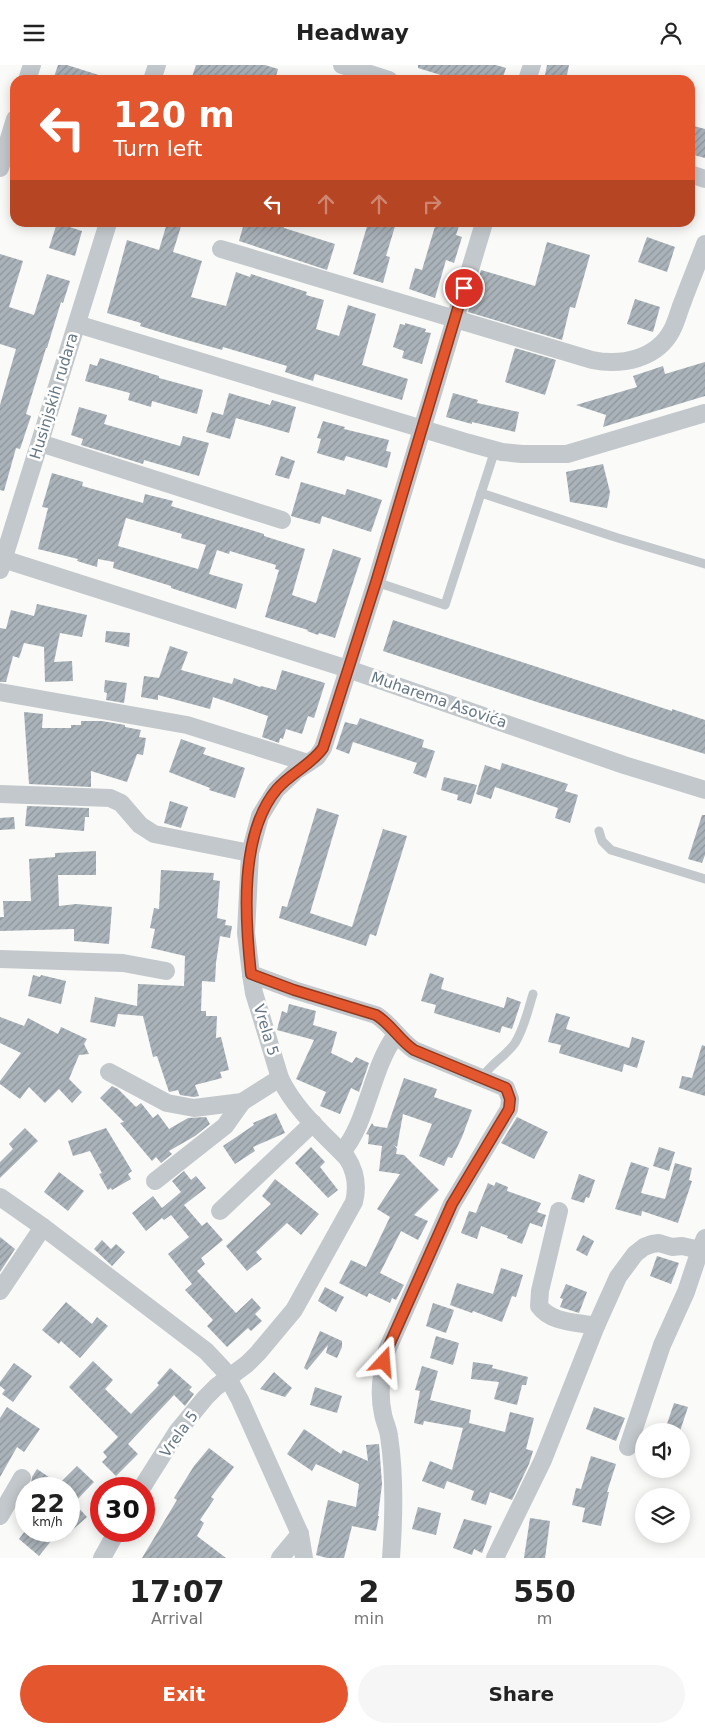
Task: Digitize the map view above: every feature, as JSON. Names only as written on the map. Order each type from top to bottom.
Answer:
[{"type":"street","points":[[342,65],[373,75]]},
{"type":"street","points":[[0,168],[10,135]]},
{"type":"street","name":"Husinjskih rudara","points":[[1,563],[107,227]]},
{"type":"street","name":"Vrela 5","points":[[149,1477],[177,1432],[205,1398],[258,1353],[294,1310],[351,1209],[356,1194],[355,1174],[351,1165],[342,1152],[290,1097],[280,1079],[254,993],[251,974],[246,933],[250,853],[254,834],[266,804],[286,779],[317,757],[323,748],[376,582],[483,227]]},
{"type":"street","points":[[221,249],[454,320],[602,362],[620,362],[638,358],[656,349],[669,336],[674,328],[705,244]]},
{"type":"street","points":[[77,324],[470,443],[495,450],[522,454],[567,454],[705,413]]},
{"type":"street","points":[[40,443],[282,520]]},
{"type":"street","name":"Muharema Asovića","points":[[1,563],[348,669],[624,765],[705,790]]},
{"type":"street","points":[[0,692],[187,725],[308,763]]},
{"type":"street","points":[[0,794],[110,798],[121,803],[140,825],[154,834],[250,853]]},
{"type":"street","points":[[0,959],[123,963],[166,971]]},
{"type":"street","points":[[251,974],[294,990],[376,1015],[384,1020],[396,1035],[414,1050],[506,1088],[510,1099],[509,1109],[452,1204],[387,1350],[381,1374],[380,1399],[389,1434],[393,1485],[391,1558]]},
{"type":"street","points":[[342,1152],[352,1139],[381,1063],[396,1035]]},
{"type":"street","points":[[109,1072],[167,1103],[194,1109],[242,1102],[280,1079]]},
{"type":"street","points":[[155,1181],[225,1126],[242,1102]]},
{"type":"street","points":[[220,1211],[313,1123]]},
{"type":"street","points":[[0,1197],[43,1227],[206,1351],[217,1362],[240,1400],[300,1534],[304,1558]]},
{"type":"street","points":[[559,1211],[540,1291],[539,1306],[543,1312],[552,1318],[596,1326]]},
{"type":"street","points":[[0,1291],[43,1227]]},
{"type":"street","points":[[495,1558],[543,1460],[596,1326],[618,1277],[635,1253],[644,1247],[659,1243],[672,1247],[703,1246],[686,1292],[662,1345],[628,1447]]},
{"type":"street","points":[[0,1517],[15,1490]]},
{"type":"street","points":[[280,1558],[300,1534]]},
{"type":"street","points":[[102,1558],[111,1542]]},
{"type":"lane","points":[[376,582],[445,605],[495,450]]},
{"type":"lane","points":[[481,493],[618,538],[705,563]]},
{"type":"lane","points":[[600,831],[602,841],[610,850],[705,879]]},
{"type":"lane","points":[[482,1078],[486,1071],[500,1060],[516,1042],[533,995]]},
{"type":"building","points":[[58,65],[67,65],[99,75],[55,75]]},
{"type":"building","points":[[196,65],[265,65],[278,69],[276,75],[193,75]]},
{"type":"building","points":[[418,65],[496,65],[506,68],[504,75],[441,75],[418,68]]},
{"type":"building","points":[[547,65],[569,65],[567,75],[545,75]]},
{"type":"building","points":[[695,126],[705,129],[705,158],[695,155]]},
{"type":"building","points":[[56,227],[70,227],[82,231],[75,256],[49,248]]},
{"type":"building","points":[[166,227],[181,227],[173,252],[202,261],[191,297],[226,306],[236,272],[250,277],[251,274],[307,292],[306,295],[324,300],[316,329],[339,336],[348,305],[376,314],[362,365],[408,379],[402,400],[315,374],[313,381],[285,372],[287,366],[223,347],[222,350],[176,337],[140,326],[141,323],[107,313],[127,240],[159,250]]},
{"type":"building","points":[[243,227],[284,227],[335,244],[327,270],[239,241]]},
{"type":"building","points":[[367,227],[395,227],[386,256],[390,257],[383,283],[353,274]]},
{"type":"building","points":[[435,227],[459,227],[456,235],[462,237],[454,263],[446,260],[435,298],[409,289],[415,268],[422,270]]},
{"type":"building","points":[[647,237],[675,247],[667,272],[638,262]]},
{"type":"building","points":[[547,242],[590,255],[575,308],[570,307],[562,340],[468,312],[481,270],[535,286]]},
{"type":"building","points":[[0,254],[23,261],[9,307],[34,315],[47,274],[70,281],[63,303],[61,302],[26,414],[31,416],[20,449],[16,448],[4,491],[0,490],[0,405],[16,349],[0,344]]},
{"type":"building","points":[[635,299],[660,307],[653,332],[627,324]]},
{"type":"building","points":[[405,323],[426,329],[425,332],[431,333],[422,364],[402,358],[404,351],[393,347],[400,324],[405,325]]},
{"type":"building","points":[[515,348],[556,360],[545,395],[505,382]]},
{"type":"building","points":[[100,358],[159,376],[159,378],[203,390],[197,414],[152,401],[151,407],[128,400],[130,393],[85,381],[90,364],[97,366]]},
{"type":"building","points":[[705,362],[705,396],[603,427],[606,415],[576,405],[637,387],[633,376],[663,366],[665,374]]},
{"type":"building","points":[[229,393],[270,405],[272,400],[296,407],[289,433],[236,418],[230,439],[206,432],[212,412],[223,415]]},
{"type":"building","points":[[453,393],[478,400],[477,403],[519,412],[515,432],[446,417]]},
{"type":"building","points":[[79,407],[107,415],[104,424],[180,446],[183,436],[209,443],[199,476],[144,460],[143,464],[81,445],[83,439],[71,435]]},
{"type":"building","points":[[323,421],[345,427],[344,429],[389,440],[386,451],[391,452],[387,468],[346,456],[344,461],[317,453],[321,439],[317,438]]},
{"type":"building","points":[[281,456],[295,461],[289,479],[275,475]]},
{"type":"building","points":[[603,464],[610,492],[607,508],[570,502],[566,472]]},
{"type":"building","points":[[52,473],[83,482],[82,486],[143,503],[145,494],[173,501],[171,506],[264,534],[264,536],[305,549],[292,595],[316,603],[333,549],[361,558],[335,638],[319,633],[318,635],[308,630],[265,617],[279,570],[275,569],[276,565],[230,551],[229,554],[217,550],[209,574],[243,584],[236,609],[113,568],[114,562],[98,559],[97,567],[77,561],[78,559],[38,549],[48,508],[42,507]],"holes":[[[126,518],[182,534],[181,538],[206,545],[198,569],[118,546]]]},
{"type":"building","points":[[301,482],[345,495],[347,489],[382,500],[371,532],[322,516],[320,524],[291,516]]},
{"type":"building","points":[[37,604],[87,615],[82,637],[60,633],[54,662],[72,661],[73,681],[45,682],[44,647],[24,643],[19,658],[13,656],[6,682],[0,682],[0,628],[6,629],[11,610],[34,616]]},
{"type":"building","points":[[393,620],[672,711],[672,709],[705,720],[705,754],[540,703],[383,651]]},
{"type":"building","points":[[106,631],[130,633],[129,647],[105,642]]},
{"type":"building","points":[[170,646],[188,652],[181,670],[232,684],[234,678],[260,687],[276,690],[282,670],[325,683],[314,718],[308,716],[302,734],[286,729],[283,739],[280,738],[279,743],[262,737],[268,716],[213,697],[210,709],[158,695],[158,700],[141,697],[144,676],[159,678]]},
{"type":"building","points":[[105,680],[127,683],[124,703],[106,700],[107,693],[104,692]]},
{"type":"building","points":[[24,712],[43,714],[42,728],[71,728],[71,725],[81,725],[81,721],[102,721],[141,730],[139,737],[146,738],[143,755],[137,754],[127,782],[91,771],[91,787],[29,784]]},
{"type":"building","points":[[360,718],[424,740],[422,747],[435,751],[426,778],[413,773],[417,763],[353,742],[349,754],[336,749],[345,722],[357,725]]},
{"type":"building","points":[[181,739],[206,748],[203,754],[245,768],[235,798],[209,790],[210,788],[169,772]]},
{"type":"building","points":[[502,763],[568,784],[565,791],[578,795],[570,823],[555,818],[558,808],[495,787],[491,799],[476,794],[485,765],[500,770]]},
{"type":"building","points":[[444,777],[477,785],[471,804],[457,800],[458,795],[441,790]]},
{"type":"building","points":[[170,801],[188,807],[181,828],[164,823]]},
{"type":"building","points":[[27,806],[89,808],[89,817],[85,817],[84,831],[25,826]]},
{"type":"building","points":[[317,808],[339,815],[310,913],[352,927],[383,829],[407,836],[376,936],[370,934],[366,946],[279,918],[282,906],[287,907]]},
{"type":"building","points":[[702,815],[705,815],[705,855],[702,863],[688,859]]},
{"type":"building","points":[[14,817],[15,829],[0,830],[0,818]]},
{"type":"building","points":[[96,851],[96,875],[58,875],[59,906],[76,904],[112,907],[109,944],[74,941],[74,929],[0,931],[0,917],[4,917],[3,901],[31,901],[29,859],[55,857],[55,853]]},
{"type":"building","points":[[161,870],[214,873],[213,880],[220,881],[217,918],[226,920],[225,925],[232,926],[230,938],[220,936],[215,982],[202,981],[201,1011],[206,1011],[206,1016],[217,1016],[216,1038],[221,1037],[229,1070],[220,1072],[222,1078],[195,1085],[199,1096],[194,1097],[180,1095],[178,1090],[169,1092],[157,1056],[153,1057],[143,1016],[118,1014],[115,1027],[90,1022],[95,997],[137,1006],[138,984],[184,986],[185,956],[151,948],[155,929],[150,928],[154,908],[159,909]]},
{"type":"building","points":[[430,973],[444,978],[441,989],[504,1008],[507,997],[521,1002],[512,1029],[502,1026],[500,1033],[434,1013],[436,1005],[421,1001]]},
{"type":"building","points":[[33,975],[66,981],[61,1004],[28,996]]},
{"type":"building","points":[[289,1004],[316,1011],[313,1025],[337,1032],[331,1053],[352,1063],[356,1057],[369,1063],[359,1092],[351,1088],[340,1114],[320,1106],[326,1092],[296,1079],[314,1040],[277,1030],[282,1011],[287,1013]]},
{"type":"building","points":[[556,1013],[570,1017],[566,1029],[629,1048],[632,1037],[645,1041],[637,1068],[624,1064],[622,1072],[559,1053],[561,1045],[548,1042]]},
{"type":"building","points":[[0,1017],[24,1026],[28,1018],[58,1034],[61,1027],[87,1039],[84,1044],[89,1054],[79,1055],[69,1079],[82,1092],[72,1103],[59,1089],[45,1103],[29,1087],[20,1099],[0,1084],[0,1081],[21,1053],[0,1043]]},
{"type":"building","points":[[702,1045],[705,1046],[705,1096],[679,1088],[682,1076],[692,1078]]},
{"type":"building","points":[[404,1078],[437,1089],[434,1097],[472,1110],[452,1158],[448,1157],[444,1166],[419,1156],[432,1124],[403,1114],[397,1147],[394,1145],[398,1150],[396,1154],[404,1155],[439,1190],[414,1215],[428,1221],[418,1240],[401,1231],[380,1273],[404,1285],[396,1300],[392,1298],[390,1303],[369,1293],[367,1297],[339,1283],[351,1260],[366,1267],[390,1217],[377,1209],[400,1174],[379,1171],[382,1146],[368,1144],[369,1135],[366,1134],[372,1123],[374,1126],[387,1128]]},
{"type":"building","points":[[112,1086],[118,1089],[136,1107],[141,1103],[153,1118],[158,1114],[169,1129],[188,1118],[206,1117],[210,1124],[195,1136],[169,1151],[172,1154],[161,1163],[156,1157],[152,1161],[120,1123],[124,1122],[100,1098]]},
{"type":"building","points":[[276,1113],[285,1133],[253,1147],[255,1151],[235,1164],[223,1146],[254,1125],[253,1123]]},
{"type":"building","points":[[517,1117],[548,1132],[534,1159],[501,1143]]},
{"type":"building","points":[[25,1128],[38,1141],[0,1178],[0,1162],[13,1149],[9,1144]]},
{"type":"building","points":[[106,1128],[132,1171],[128,1174],[131,1179],[112,1190],[111,1188],[108,1190],[99,1174],[102,1173],[90,1151],[73,1156],[68,1141]]},
{"type":"building","points":[[311,1147],[325,1162],[320,1167],[338,1190],[328,1198],[295,1163]]},
{"type":"building","points":[[659,1147],[675,1152],[669,1171],[653,1166]]},
{"type":"building","points":[[631,1162],[649,1168],[641,1193],[665,1199],[675,1163],[692,1168],[689,1180],[692,1181],[678,1223],[642,1211],[641,1216],[615,1209]]},
{"type":"building","points":[[184,1171],[191,1180],[196,1176],[206,1188],[184,1205],[202,1226],[207,1222],[223,1240],[201,1258],[205,1264],[197,1271],[236,1313],[252,1298],[261,1308],[255,1314],[262,1321],[251,1331],[248,1328],[227,1347],[207,1326],[213,1320],[185,1290],[192,1284],[168,1254],[189,1237],[171,1215],[164,1220],[162,1218],[146,1231],[132,1213],[153,1196],[162,1208],[181,1192],[172,1181]]},
{"type":"building","points":[[59,1172],[84,1191],[68,1211],[44,1192]]},
{"type":"building","points":[[579,1174],[595,1180],[589,1198],[586,1197],[584,1203],[571,1199]]},
{"type":"building","points":[[275,1179],[319,1214],[301,1235],[287,1223],[256,1252],[262,1259],[247,1271],[226,1246],[271,1204],[262,1196]]},
{"type":"building","points":[[496,1182],[508,1187],[507,1191],[541,1203],[537,1212],[546,1215],[542,1227],[530,1223],[522,1244],[507,1238],[508,1236],[481,1226],[477,1239],[461,1233],[469,1211],[476,1213],[488,1183],[494,1186]]},
{"type":"building","points":[[583,1235],[594,1241],[587,1256],[576,1250]]},
{"type":"building","points":[[0,1237],[15,1249],[0,1272]]},
{"type":"building","points":[[102,1240],[111,1249],[116,1244],[125,1252],[112,1266],[94,1249]]},
{"type":"building","points":[[657,1256],[679,1263],[671,1284],[650,1276]]},
{"type":"building","points":[[501,1268],[523,1275],[516,1297],[512,1296],[502,1322],[450,1305],[457,1283],[493,1294]]},
{"type":"building","points":[[566,1284],[587,1292],[579,1313],[560,1307],[563,1299],[560,1298]]},
{"type":"building","points":[[325,1287],[344,1297],[336,1312],[318,1301]]},
{"type":"building","points":[[66,1302],[92,1324],[97,1317],[108,1326],[80,1358],[61,1341],[59,1344],[42,1330]]},
{"type":"building","points":[[433,1303],[454,1310],[446,1333],[426,1326]]},
{"type":"building","points":[[320,1331],[342,1341],[342,1347],[337,1358],[326,1353],[328,1345],[307,1370],[304,1368]]},
{"type":"building","points":[[436,1336],[459,1343],[453,1365],[430,1358]]},
{"type":"building","points":[[93,1361],[113,1380],[105,1389],[131,1414],[159,1385],[157,1383],[170,1368],[192,1387],[189,1390],[194,1394],[185,1406],[174,1395],[128,1444],[138,1454],[116,1476],[102,1462],[107,1457],[103,1452],[118,1437],[69,1387]]},
{"type":"building","points":[[473,1362],[493,1365],[492,1368],[528,1377],[526,1385],[522,1385],[517,1405],[494,1399],[499,1382],[471,1379]]},
{"type":"building","points":[[14,1363],[32,1376],[13,1402],[2,1394],[5,1390],[0,1386],[0,1382]]},
{"type":"building","points":[[422,1366],[438,1371],[430,1400],[471,1410],[469,1423],[505,1432],[510,1412],[534,1418],[526,1449],[533,1451],[512,1500],[490,1492],[486,1505],[471,1500],[474,1491],[447,1481],[444,1489],[422,1481],[430,1461],[452,1470],[463,1428],[424,1421],[423,1425],[414,1423],[420,1391],[415,1390]]},
{"type":"building","points":[[274,1372],[292,1388],[285,1397],[260,1389]]},
{"type":"building","points":[[315,1387],[342,1396],[337,1413],[310,1405]]},
{"type":"building","points":[[674,1403],[688,1407],[683,1423],[667,1423]]},
{"type":"building","points":[[7,1407],[40,1429],[24,1452],[17,1447],[0,1477],[0,1418]]},
{"type":"building","points":[[594,1407],[625,1418],[616,1441],[586,1429]]},
{"type":"building","points":[[304,1429],[341,1454],[343,1450],[368,1461],[366,1445],[379,1444],[382,1484],[376,1531],[352,1526],[344,1558],[327,1558],[316,1555],[328,1500],[356,1507],[359,1484],[316,1464],[312,1471],[287,1454]]},
{"type":"building","points":[[209,1448],[234,1467],[211,1497],[214,1499],[200,1520],[204,1523],[197,1536],[226,1558],[142,1558],[152,1542],[155,1542],[155,1536],[177,1500],[174,1498],[194,1466]]},
{"type":"building","points":[[591,1456],[616,1464],[607,1492],[609,1492],[601,1526],[582,1522],[585,1508],[572,1505],[576,1488],[581,1489]]},
{"type":"building","points":[[77,1466],[90,1478],[90,1486],[80,1497],[80,1477],[66,1477]]},
{"type":"building","points":[[37,1469],[49,1477],[32,1477]]},
{"type":"building","points":[[418,1507],[441,1513],[436,1535],[412,1529]]},
{"type":"building","points":[[80,1509],[87,1517],[80,1523]]},
{"type":"building","points":[[530,1518],[550,1521],[545,1558],[524,1558]]},
{"type":"building","points":[[464,1519],[492,1526],[482,1553],[474,1549],[472,1555],[453,1548]]},
{"type":"building","points":[[23,1542],[50,1542],[39,1556]]},
{"type":"route","points":[[384,1362],[387,1350],[452,1204],[509,1109],[510,1099],[506,1088],[414,1050],[402,1041],[384,1020],[376,1015],[294,990],[251,974],[246,933],[250,853],[254,834],[266,804],[286,779],[317,757],[323,748],[376,582],[464,288]]}]
